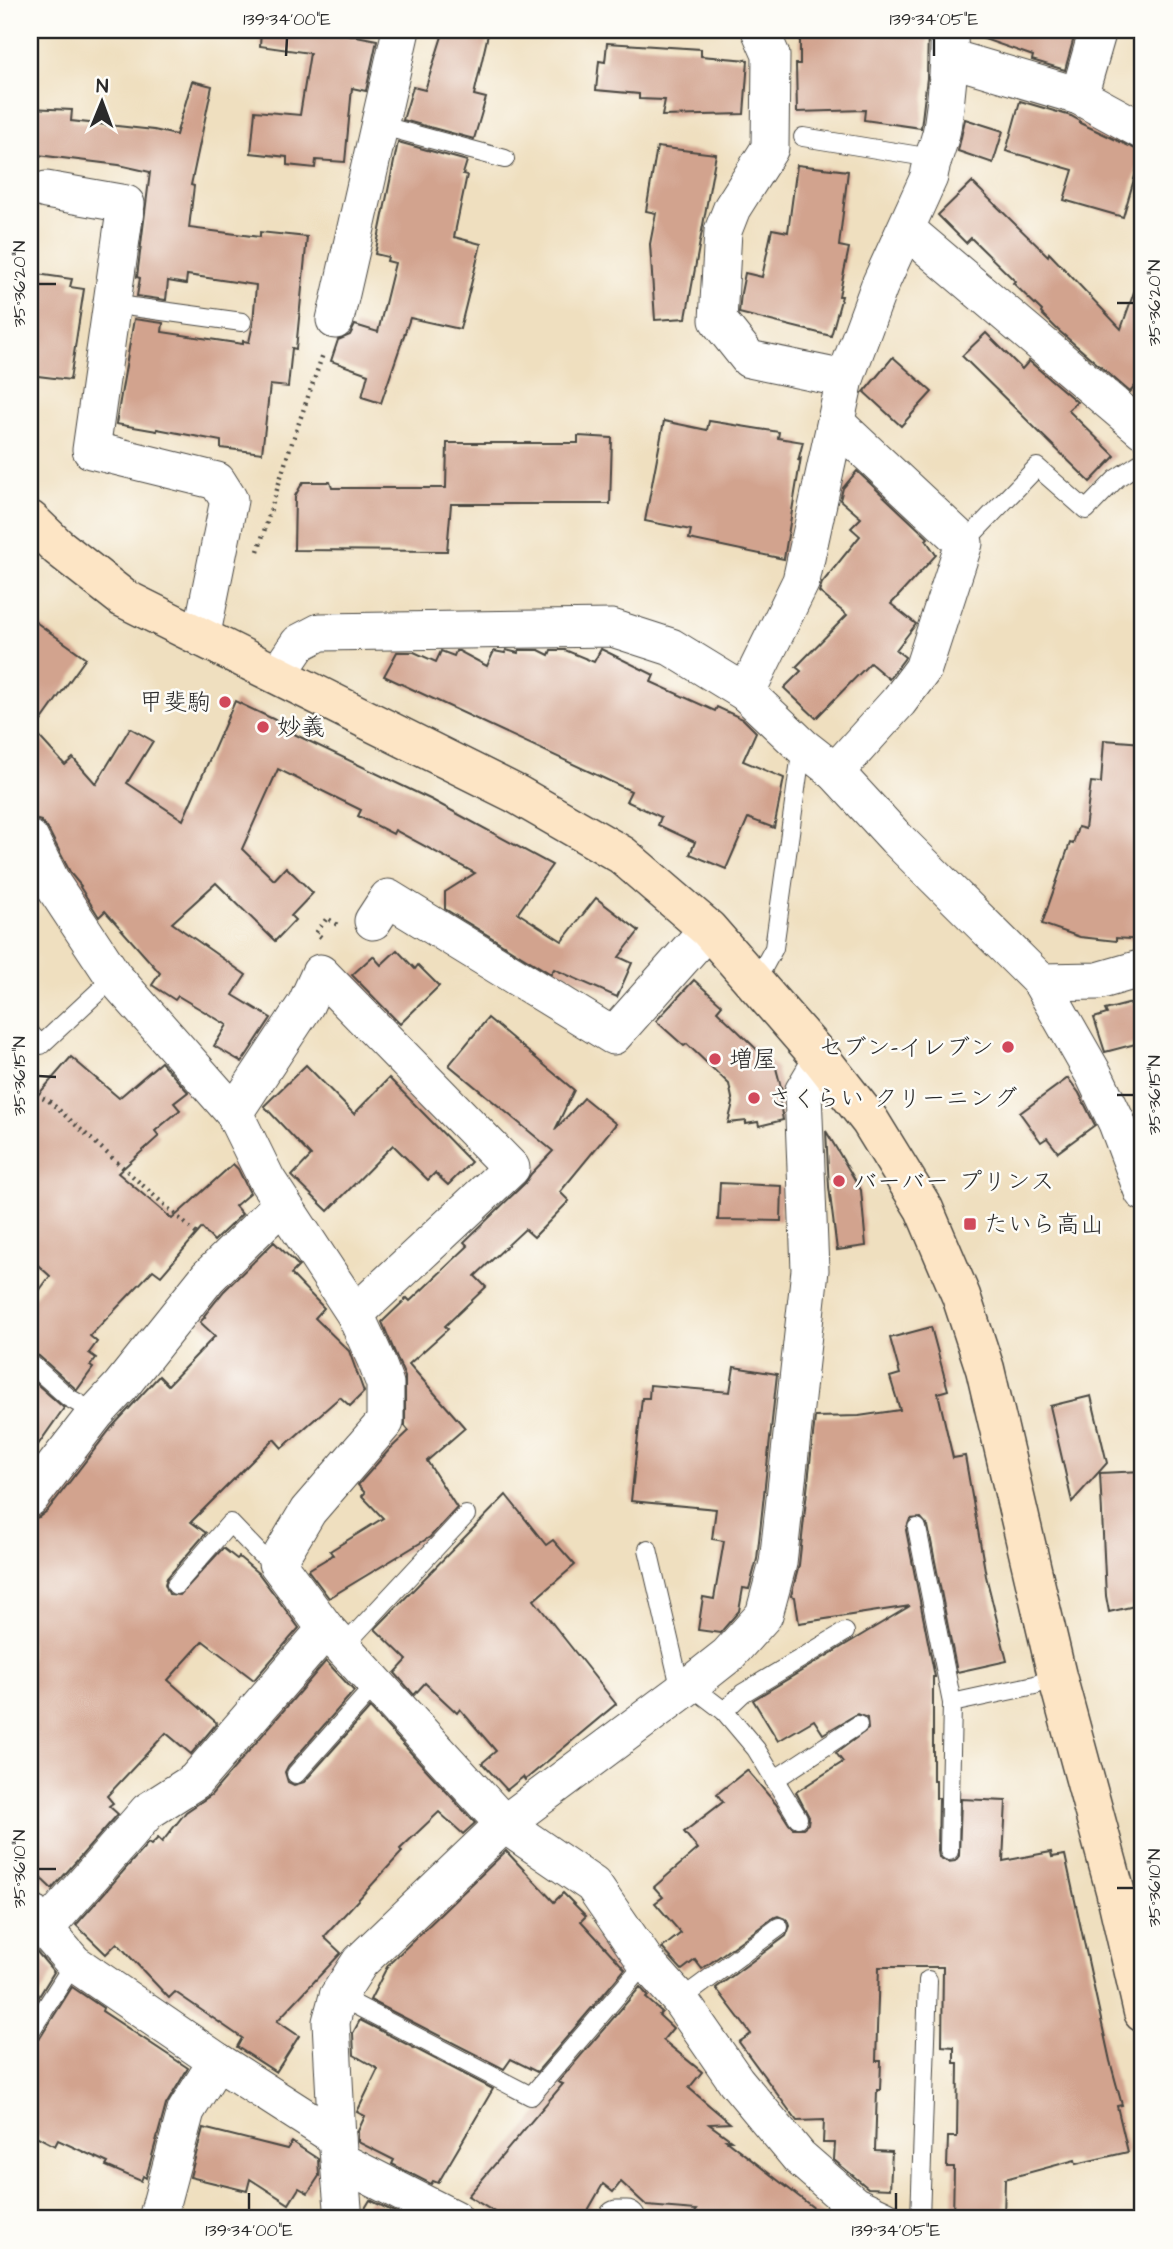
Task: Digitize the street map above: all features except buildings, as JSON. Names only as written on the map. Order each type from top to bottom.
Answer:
[{"type":"street","points":[[335,320],[401,30]]},
{"type":"street","points":[[760,30],[771,55],[771,148],[732,208],[723,231],[718,320],[749,359],[845,379]]},
{"type":"street","points":[[1079,96],[1098,30]]},
{"type":"street","points":[[746,693],[801,581],[845,379],[879,287],[929,177],[941,132],[949,44],[1079,96],[1143,131]]},
{"type":"street","points":[[46,190],[126,204],[91,450],[217,481],[229,500],[201,638]]},
{"type":"street","points":[[906,229],[1143,430]]},
{"type":"street","points":[[835,772],[923,670],[964,543],[836,423]]},
{"type":"street","points":[[30,520],[58,547],[123,598],[516,794],[622,855],[708,929],[822,1060],[870,1121],[924,1209],[961,1296],[985,1369],[1057,1676],[1115,1890],[1143,2009]]},
{"type":"street","points":[[278,674],[299,643],[320,632],[612,628],[671,647],[746,693],[802,746],[835,772],[896,838],[1041,982],[1094,1075],[1136,1140],[1143,1192]]},
{"type":"street","points":[[30,839],[53,885],[114,976],[234,1113],[267,1180],[355,1314],[385,1384],[385,1422],[308,1511],[277,1563],[335,1638],[504,1824],[593,1885],[646,1962],[680,2000],[736,2081],[799,2157],[854,2205],[884,2219]]},
{"type":"street","points":[[373,920],[388,898],[613,1036],[708,929]]},
{"type":"street","points":[[1041,982],[1098,981],[1143,968]]},
{"type":"street","points":[[234,1113],[306,1004],[320,973],[511,1168],[355,1314]]},
{"type":"street","points":[[345,2217],[338,2150],[331,2022],[338,1996],[360,1962],[504,1824],[728,1655],[764,1615],[778,1563],[810,1270],[803,1092],[822,1060]]},
{"type":"street","points":[[30,1498],[208,1277],[282,1204]]},
{"type":"street","points":[[335,1638],[195,1781],[148,1811],[37,1921],[74,1963],[217,2061],[338,2150],[454,2219]]},
{"type":"street","points":[[157,2219],[186,2111],[217,2061]]},
{"type":"street","points":[[617,2219],[627,2219]]},
{"type":"lane","points":[[379,125],[505,159]]},
{"type":"lane","points":[[803,137],[932,159]]},
{"type":"lane","points":[[111,304],[242,322]]},
{"type":"lane","points":[[964,543],[1037,467],[1086,510],[1117,478],[1143,461]]},
{"type":"lane","points":[[755,983],[774,948],[802,746]]},
{"type":"lane","points":[[30,1033],[41,1045],[114,976]]},
{"type":"lane","points":[[31,1364],[69,1398],[96,1413]]},
{"type":"lane","points":[[335,1638],[466,1515]]},
{"type":"lane","points":[[176,1585],[230,1523],[260,1553],[277,1563]]},
{"type":"lane","points":[[917,1528],[952,1703],[949,1851]]},
{"type":"lane","points":[[648,1549],[686,1688],[724,1711],[756,1749],[798,1818]]},
{"type":"lane","points":[[724,1711],[743,1693],[845,1632]]},
{"type":"lane","points":[[952,1703],[1035,1685],[1057,1676]]},
{"type":"lane","points":[[296,1774],[377,1683]]},
{"type":"lane","points":[[774,1780],[858,1726]]},
{"type":"lane","points":[[680,2000],[779,1927]]},
{"type":"lane","points":[[338,1996],[531,2096],[646,1962]]},
{"type":"lane","points":[[30,2032],[74,1963]]},
{"type":"lane","points":[[920,2219],[928,1980]]},
{"type":"path","points":[[255,560],[288,454],[335,320]]},
{"type":"path","points":[[325,939],[316,933],[327,918],[358,939],[373,920]]},
{"type":"path","points":[[30,1092],[48,1100],[225,1261]]},
{"type":"place","name":"甲斐駒","points":[[225,702]]},
{"type":"place","name":"妙義","points":[[263,727]]},
{"type":"place","name":"セブン-イレブン","points":[[1008,1047]]},
{"type":"place","name":"増屋","points":[[715,1059]]},
{"type":"place","name":"さくらい クリーニング","points":[[754,1098]]},
{"type":"place","name":"バーバー プリンス","points":[[839,1181]]},
{"type":"place","name":"たいら高山","points":[[970,1224]]}]
